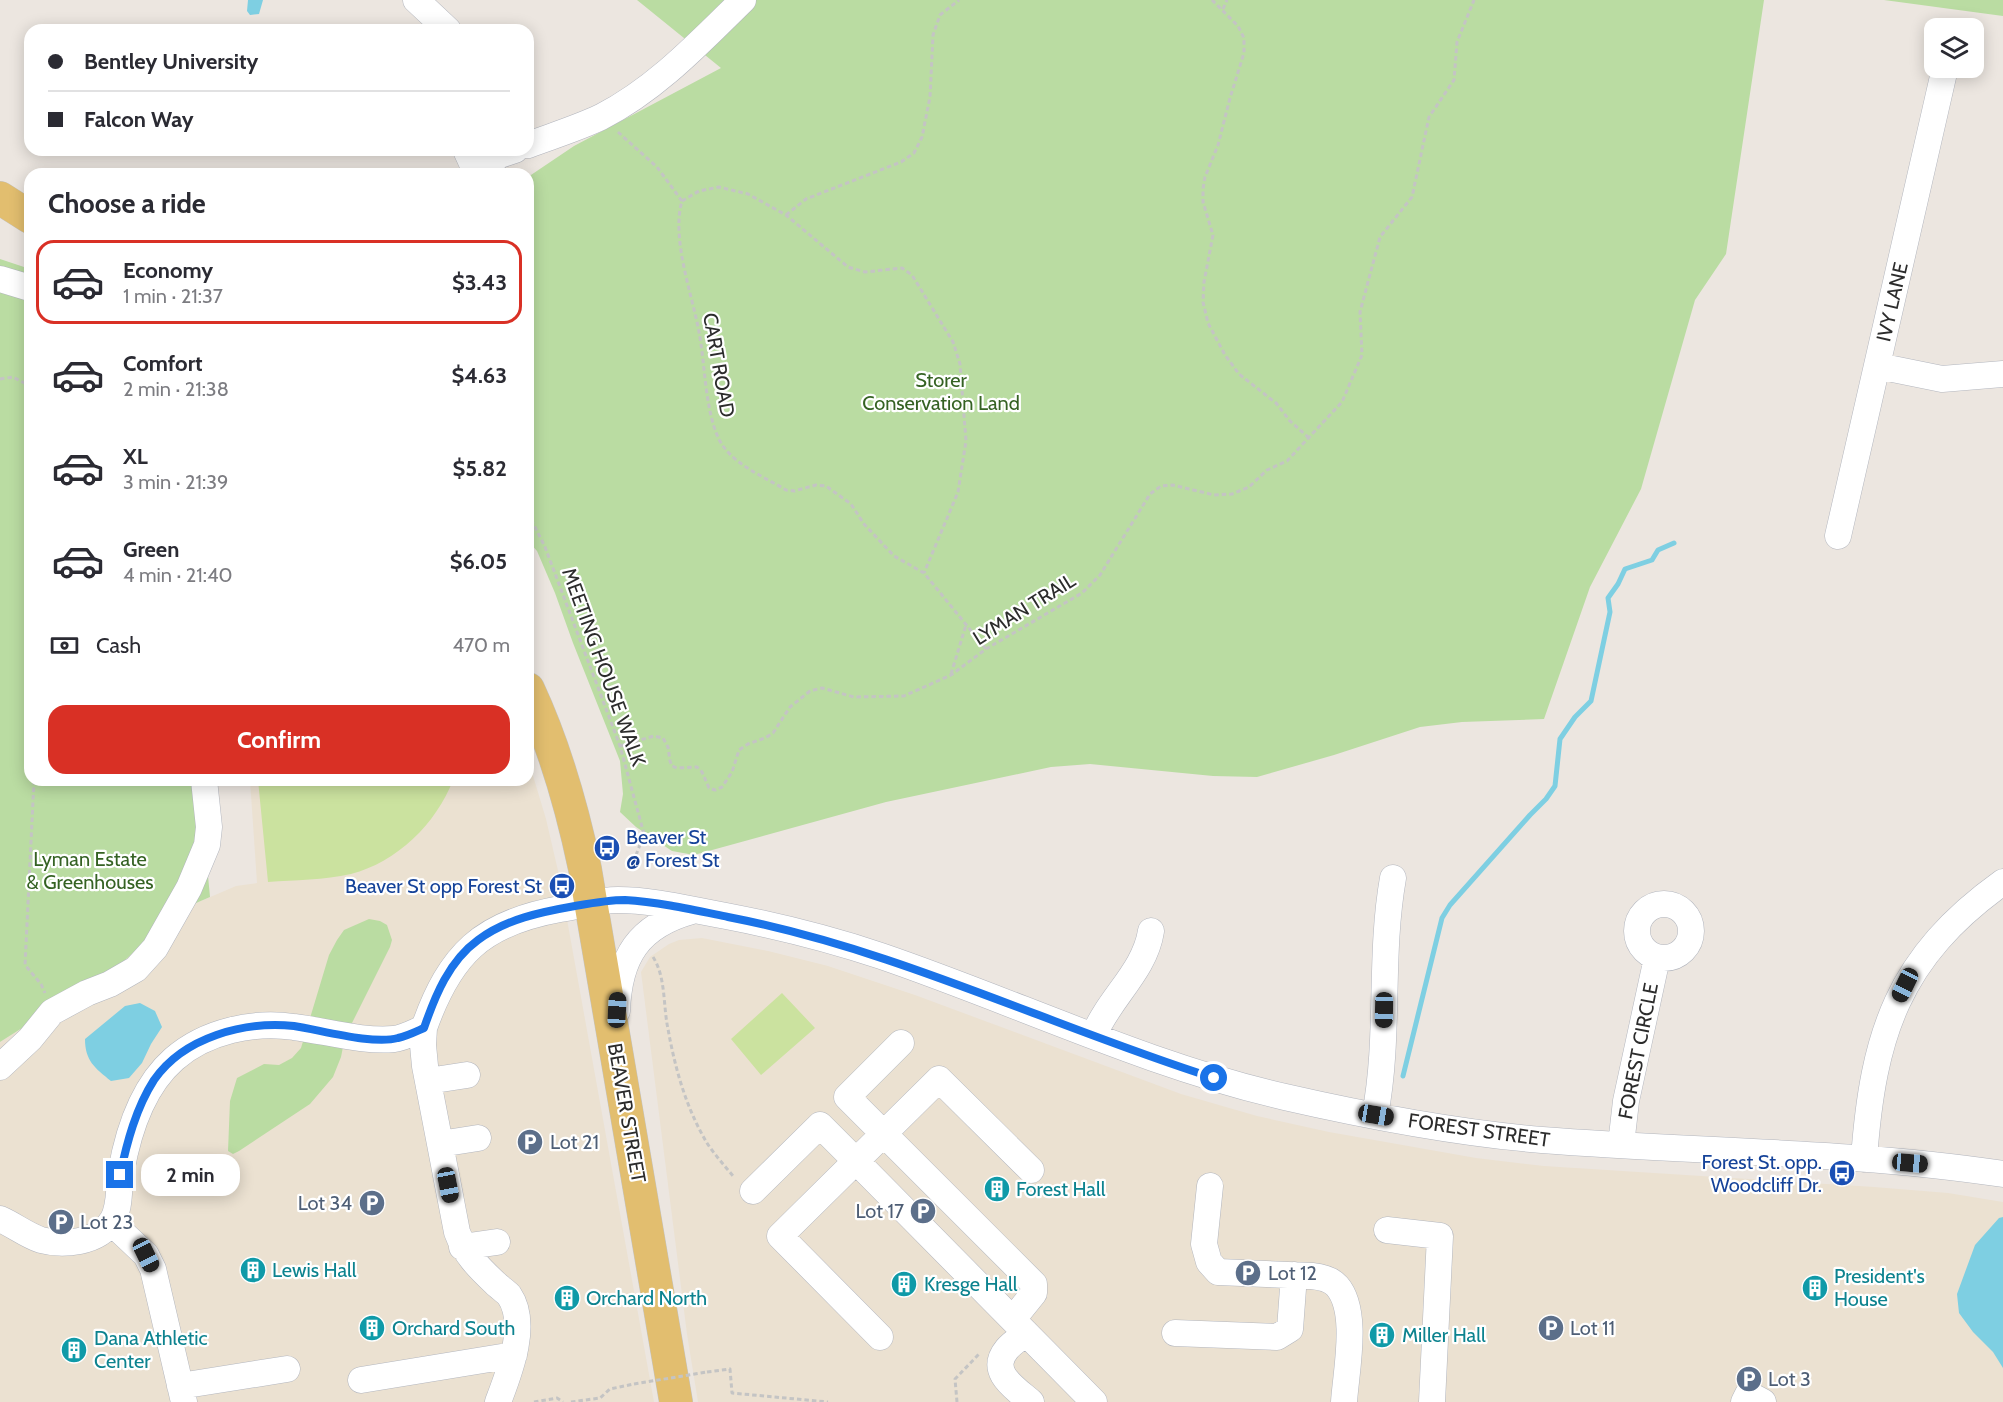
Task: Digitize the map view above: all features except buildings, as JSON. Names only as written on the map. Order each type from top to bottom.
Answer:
[{"type":"main road","points":[[0,198],[24,213]]},
{"type":"main road","name":"BEAVER STREET","points":[[534,703],[550,742],[579,839],[676,1402]]},
{"type":"street","points":[[416,0],[442,24]]},
{"type":"street","points":[[534,143],[601,117],[644,90],[695,47],[743,0]]},
{"type":"street","name":"IVY LANE","points":[[1839,536],[1943,78]]},
{"type":"street","points":[[472,165],[497,156]]},
{"type":"street","points":[[0,279],[24,286]]},
{"type":"street","points":[[1878,366],[1942,379],[2003,374]]},
{"type":"street","points":[[0,1067],[30,1039],[52,1012],[136,969],[155,948],[189,888],[207,845],[209,827],[205,786]]},
{"type":"street","points":[[1376,1115],[1382,1074],[1387,933],[1393,878]]},
{"type":"street","points":[[1864,1159],[1867,1112],[1878,1058],[1886,1027],[1905,985],[1941,934],[1968,908],[2003,882]]},
{"type":"street","name":"FOREST STREET","points":[[424,1028],[434,999],[446,977],[477,941],[495,929],[542,912],[591,903],[626,900],[695,910],[793,930],[867,952],[1189,1070],[1240,1086],[1376,1115],[1511,1137],[1864,1159],[1947,1166],[2003,1174]]},
{"type":"street","points":[[619,1068],[618,994],[620,978],[627,958],[636,943],[657,925],[695,910]]},
{"type":"street","points":[[1094,1035],[1102,1018],[1141,962],[1148,947],[1151,931]]},
{"type":"street","name":"FOREST CIRCLE","points":[[1621,1145],[1626,1101],[1657,958]]},
{"type":"street","points":[[0,1219],[41,1240],[62,1242],[85,1240],[99,1233],[111,1222],[118,1203],[120,1175],[127,1143],[140,1107],[155,1079],[175,1058],[198,1042],[259,1025],[292,1026],[378,1040],[396,1039],[424,1028],[423,1045],[428,1081],[457,1232],[462,1247],[472,1261],[508,1295],[514,1308],[517,1339],[514,1356],[498,1402]]},
{"type":"street","points":[[901,1043],[847,1097],[1034,1284],[1034,1293],[1000,1365],[1003,1376],[1031,1402]]},
{"type":"street","points":[[428,1081],[468,1075]]},
{"type":"street","points":[[880,1337],[780,1236],[939,1079],[1031,1170]]},
{"type":"street","points":[[753,1191],[820,1125],[1094,1402]]},
{"type":"street","points":[[440,1144],[478,1138]]},
{"type":"street","points":[[1210,1186],[1204,1244],[1209,1262],[1218,1272],[1326,1278],[1337,1286],[1349,1313],[1350,1328],[1344,1402]]},
{"type":"street","points":[[111,1222],[146,1255],[153,1269],[182,1394],[287,1370]]},
{"type":"street","points":[[1387,1230],[1440,1236],[1432,1402]]},
{"type":"street","points":[[462,1247],[497,1242]]},
{"type":"street","points":[[1175,1333],[1277,1337],[1290,1329],[1294,1275]]},
{"type":"street","points":[[361,1380],[514,1356]]},
{"type":"street","points":[[1744,1402],[1748,1394],[1762,1402]]},
{"type":"path","points":[[786,215],[806,199],[901,162],[914,153],[922,137],[930,98],[933,34],[940,15],[958,0]]},
{"type":"path","points":[[1212,0],[1238,26],[1244,38],[1244,53],[1203,189],[1203,202],[1213,235],[1204,282],[1203,302],[1208,323],[1225,355],[1239,374],[1276,403],[1290,421],[1309,438]]},
{"type":"path","points":[[1223,9],[1227,0]]},
{"type":"path","name":"LYMAN TRAIL","points":[[620,746],[654,736],[663,738],[668,747],[672,766],[697,767],[702,772],[709,788],[715,790],[722,787],[732,772],[740,750],[773,733],[790,707],[810,691],[822,688],[854,697],[904,696],[951,675],[986,649],[1082,593],[1100,575],[1150,494],[1161,486],[1173,485],[1214,495],[1232,494],[1249,487],[1267,470],[1287,461],[1342,402],[1362,355],[1360,312],[1380,237],[1412,197],[1429,117],[1454,80],[1457,42],[1474,0]]},
{"type":"path","points":[[601,117],[657,167],[682,201],[699,191],[719,187],[748,194],[786,215],[848,267],[864,272],[902,268],[912,275],[953,342],[960,364],[966,441],[958,492],[924,573]]},
{"type":"path","name":"CART ROAD","points":[[682,201],[678,213],[682,258],[699,332],[711,410],[718,437],[734,458],[786,490],[794,491],[816,485],[826,486],[851,504],[864,524],[894,556],[924,573],[986,649]]},
{"type":"path","points":[[0,379],[13,377],[24,383]]},
{"type":"path","name":"MEETING HOUSE WALK","points":[[534,526],[620,746],[644,834],[630,872]]},
{"type":"path","points":[[951,675],[966,625]]},
{"type":"path","points":[[34,786],[25,964],[41,984],[52,1012]]},
{"type":"path","points":[[647,951],[657,964],[660,973],[667,1026],[675,1062],[693,1116],[708,1145],[733,1176]]},
{"type":"path","points":[[957,1402],[955,1379],[984,1349]]},
{"type":"path","points":[[571,1402],[600,1398],[610,1389],[634,1384],[730,1369],[732,1393],[828,1402]]},
{"type":"path","points":[[534,1402],[557,1398],[563,1402]]},
{"type":"shaded area","points":[[534,779],[559,875],[654,1402],[0,1402],[0,1042],[101,978],[124,961],[180,910],[236,886],[257,883],[250,786],[534,786]]},
{"type":"shaded area","points":[[702,938],[828,966],[915,995],[1181,1094],[1257,1116],[1329,1132],[1476,1158],[1544,1166],[1874,1187],[1948,1193],[2003,1202],[2003,1402],[698,1402],[687,1334],[641,972],[650,957],[669,944],[679,940]]},
{"type":"green space","name":"Storer Conservation Land","points":[[637,0],[1764,0],[1726,254],[1695,300],[1641,489],[1590,587],[1544,719],[1462,722],[1420,727],[1257,777],[1213,776],[1090,764],[1051,767],[886,802],[694,855],[672,851],[636,827],[620,812],[623,794],[620,761],[555,593],[534,548],[534,173],[574,146],[721,68]]},
{"type":"green space","points":[[1884,0],[2003,0],[2003,16]]},
{"type":"green space","name":"Lyman Estate & Greenhouses","points":[[0,259],[24,267],[24,786],[200,786],[210,897],[180,910],[124,961],[101,978],[0,1042]]},
{"type":"green space","points":[[259,786],[450,786],[425,826],[399,851],[384,860],[368,868],[341,876],[268,882]]},
{"type":"green space","points":[[369,919],[387,925],[392,940],[345,1037],[341,1057],[333,1077],[310,1104],[233,1154],[228,1151],[230,1101],[237,1078],[264,1064],[279,1065],[292,1058],[301,1048],[329,955],[344,930]]},
{"type":"green space","points":[[782,993],[815,1028],[761,1075],[731,1039]]},
{"type":"water","points":[[248,0],[263,0],[259,14],[250,15],[247,11]]},
{"type":"water","points":[[140,1003],[155,1011],[162,1027],[142,1063],[129,1078],[111,1081],[89,1059],[85,1039],[125,1006]]},
{"type":"water","points":[[2003,1217],[2003,1368],[1993,1352],[1973,1332],[1959,1313],[1957,1294],[1975,1245],[1999,1218]]},
{"type":"waterway","points":[[1403,1076],[1442,918],[1450,905],[1546,799],[1555,786],[1560,739],[1575,717],[1591,701],[1610,612],[1608,598],[1625,569],[1652,560],[1658,550],[1674,543]]},
{"type":"place","name":"Beaver St @ Forest St","points":[[607,848]]},
{"type":"place","name":"Beaver St opp Forest St","points":[[562,886]]},
{"type":"place","name":"Lot 21","points":[[530,1142]]},
{"type":"place","name":"Forest St. opp. Woodcliff Dr.","points":[[1842,1173]]},
{"type":"place","name":"Forest Hall","points":[[997,1189]]},
{"type":"place","name":"Lot 34","points":[[372,1203]]},
{"type":"place","name":"Lot 17","points":[[923,1211]]},
{"type":"place","name":"Lot 23","points":[[61,1222]]},
{"type":"place","name":"Lewis Hall","points":[[253,1270]]},
{"type":"place","name":"Lot 12","points":[[1248,1273]]},
{"type":"place","name":"Kresge Hall","points":[[904,1284]]},
{"type":"place","name":"President's House","points":[[1815,1288]]},
{"type":"place","name":"Orchard North","points":[[567,1298]]},
{"type":"place","name":"Orchard South","points":[[372,1328]]},
{"type":"place","name":"Lot 11","points":[[1551,1328]]},
{"type":"place","name":"Miller Hall","points":[[1382,1335]]},
{"type":"place","name":"Dana Athletic Center","points":[[74,1350]]},
{"type":"place","name":"Lot 3","points":[[1749,1379]]},
{"type":"route","points":[[120,1175],[127,1143],[140,1107],[155,1079],[175,1058],[198,1042],[259,1025],[292,1026],[378,1040],[396,1039],[411,1034],[424,1028],[434,999],[460,958],[477,941],[495,929],[542,912],[614,900],[695,910],[793,930],[835,942],[901,963],[1143,1054],[1214,1078]]}]
